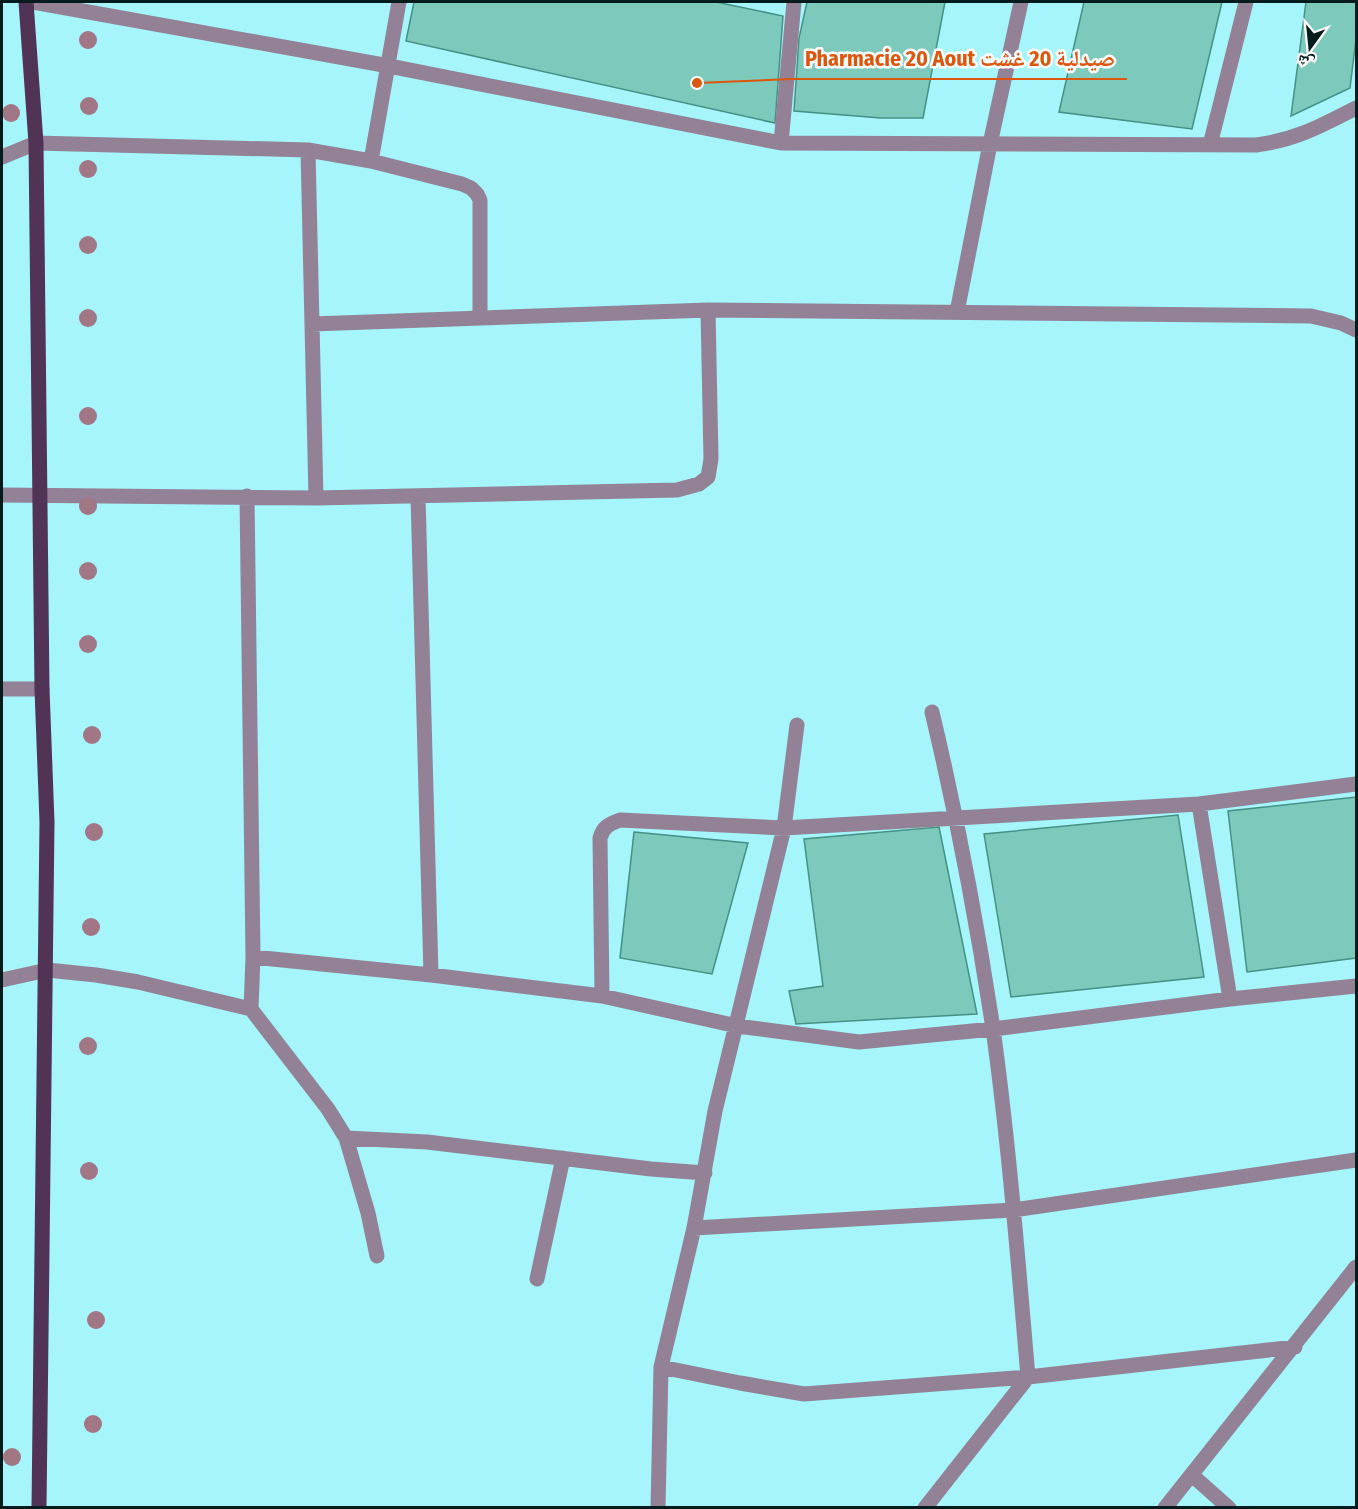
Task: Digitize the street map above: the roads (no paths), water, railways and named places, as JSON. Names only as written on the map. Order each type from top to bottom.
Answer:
[{"type":"main road","points":[[26,2],[36,143],[42,689],[47,822],[39,1508]]},
{"type":"street","points":[[33,2],[389,66],[781,143],[1256,145],[1297,137],[1356,108]]},
{"type":"street","points":[[371,160],[399,2]]},
{"type":"street","points":[[781,143],[794,2]]},
{"type":"street","points":[[957,312],[990,144],[1022,2]]},
{"type":"street","points":[[1210,145],[1246,2]]},
{"type":"street","points":[[2,157],[36,143],[308,150],[371,160],[462,184],[477,194],[480,200],[480,318]]},
{"type":"street","points":[[308,150],[316,498]]},
{"type":"street","points":[[312,324],[708,310],[1311,316],[1341,323],[1356,330]]},
{"type":"street","points":[[2,495],[316,498],[677,490],[699,484],[708,477],[711,459],[708,310]]},
{"type":"street","points":[[247,496],[253,957],[251,1009]]},
{"type":"street","points":[[418,496],[431,975]]},
{"type":"street","points":[[2,689],[42,689]]},
{"type":"street","points":[[925,1508],[1028,1377],[993,1029],[957,819],[932,712]]},
{"type":"street","points":[[658,1508],[661,1367],[694,1228],[715,1111],[784,828],[797,725]]},
{"type":"street","points":[[602,996],[600,838],[602,829],[620,820],[784,828],[1198,804],[1356,784]]},
{"type":"street","points":[[1198,804],[1230,999]]},
{"type":"street","points":[[253,957],[431,975],[602,996],[737,1026],[859,1042],[993,1029],[1230,999],[1356,986]]},
{"type":"street","points":[[2,980],[47,970],[96,975],[138,982],[251,1009],[328,1109],[346,1138],[368,1213],[377,1256]]},
{"type":"street","points":[[346,1138],[427,1142],[705,1173]]},
{"type":"street","points":[[537,1279],[563,1158]]},
{"type":"street","points":[[694,1228],[1013,1210],[1356,1160]]},
{"type":"street","points":[[1165,1508],[1295,1347],[1356,1267]]},
{"type":"street","points":[[661,1367],[804,1394],[1028,1377],[1295,1347]]},
{"type":"street","points":[[1192,1475],[1229,1508]]},
{"type":"place","name":"Pharmacie 20 Aout صيدلية 20 غشت","points":[[697,83]]}]
